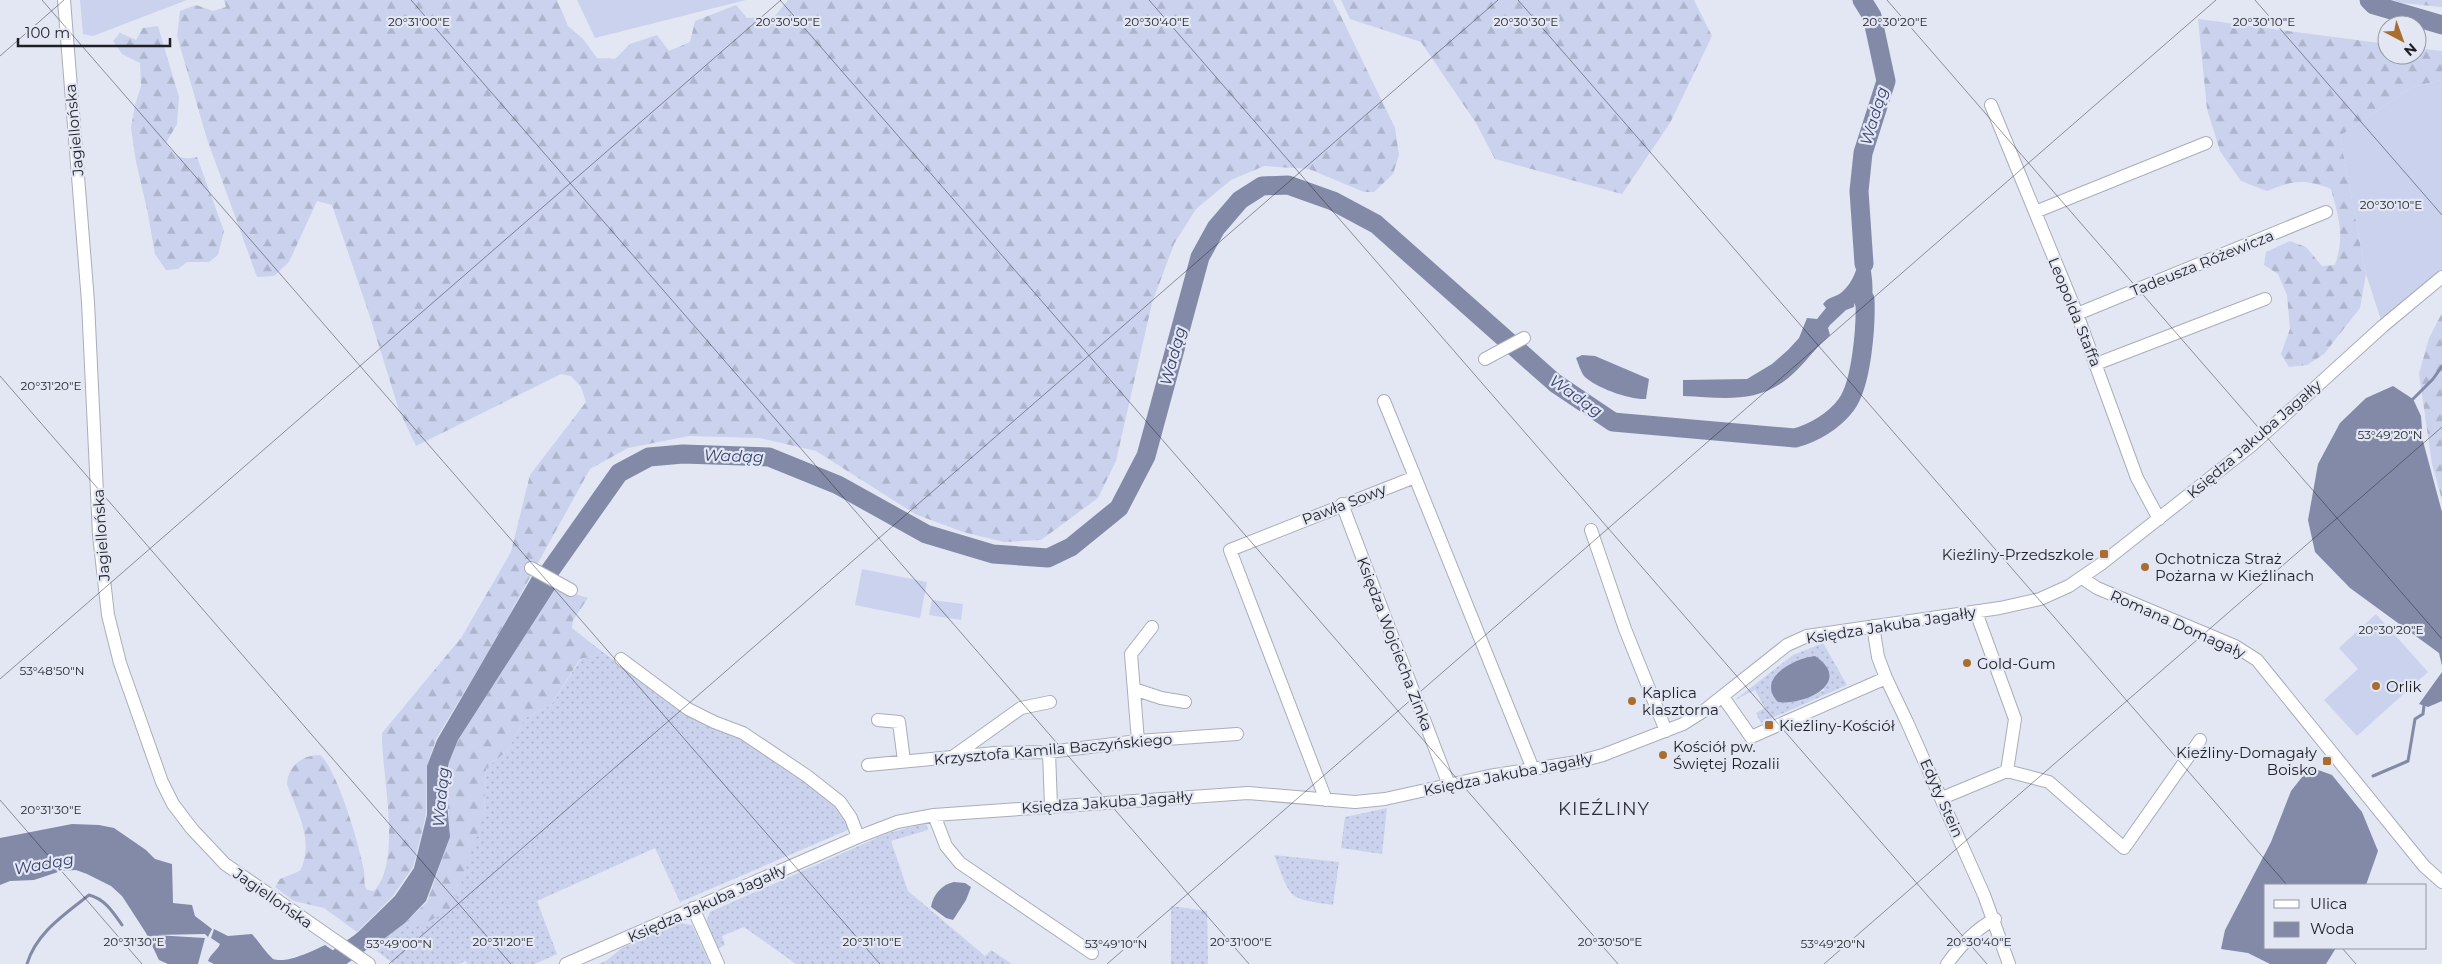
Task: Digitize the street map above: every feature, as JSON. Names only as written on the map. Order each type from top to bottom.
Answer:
[{"type":"street","name":"Jagiellońska","points":[[64,0],[88,302],[99,534],[108,615],[120,663],[162,782],[182,817],[225,864],[369,964]]},
{"type":"street","name":"Leopolda Staffa","points":[[1990,105],[2077,314],[2137,478],[2159,520]]},
{"type":"street","points":[[2035,212],[2206,143]]},
{"type":"street","name":"Tadeusza Różewicza","points":[[2077,314],[2326,212]]},
{"type":"street","name":"Księdza Jakuba Jagałły","points":[[566,964],[858,836],[897,822],[934,815],[1248,792],[1355,802],[1384,799],[1603,755],[1666,731],[1683,724],[1723,697],[1787,645],[1807,636],[1976,612],[2040,599],[2082,578],[2159,520],[2252,445],[2383,326],[2442,277]]},
{"type":"street","points":[[2096,364],[2265,300]]},
{"type":"street","points":[[1485,359],[1524,338]]},
{"type":"street","points":[[1384,401],[1533,769]]},
{"type":"street","name":"Pawła Sowy","points":[[1326,800],[1230,550],[1342,504],[1415,477]]},
{"type":"street","name":"Księdza Wojciecha Zinka","points":[[1342,504],[1449,785]]},
{"type":"street","points":[[1591,530],[1625,629],[1666,731]]},
{"type":"street","points":[[531,568],[571,590]]},
{"type":"street","name":"Romana Domagały","points":[[2082,578],[2097,588],[2235,646],[2257,660],[2424,866],[2442,882]]},
{"type":"street","points":[[1976,612],[2015,719],[2007,771]]},
{"type":"street","points":[[1138,741],[1131,654],[1152,626]]},
{"type":"street","name":"Edyty Stein","points":[[1874,626],[1878,657],[1886,678],[1942,798],[1995,919],[2009,964]]},
{"type":"street","points":[[621,659],[688,709],[714,722],[743,733],[807,776],[840,802],[851,818],[858,836]]},
{"type":"street","points":[[1723,697],[1751,737],[1886,678]]},
{"type":"street","points":[[1134,689],[1161,698],[1185,702]]},
{"type":"street","points":[[954,756],[1020,708],[1050,702]]},
{"type":"street","points":[[878,720],[899,722],[904,761]]},
{"type":"street","points":[[987,732],[995,753]]},
{"type":"street","name":"Krzysztofa Kamila Baczyńskiego","points":[[868,764],[995,753],[1049,752],[1138,741],[1237,734]]},
{"type":"street","points":[[1942,798],[2007,771],[2049,782],[2124,848],[2200,740]]},
{"type":"street","points":[[1049,752],[1051,806]]},
{"type":"street","points":[[934,815],[946,846],[960,863],[1092,953]]},
{"type":"street","points":[[693,908],[718,964]]},
{"type":"street","points":[[1948,964],[1957,950],[1984,925],[1995,919]]},
{"type":"green space","points":[[80,0],[187,0],[93,36],[83,34]]},
{"type":"green space","points":[[224,0],[557,0],[568,26],[583,39],[597,58],[615,59],[630,44],[657,35],[669,51],[690,42],[695,21],[736,5],[747,18],[774,17],[788,0],[1333,0],[1395,128],[1399,155],[1393,174],[1374,192],[1364,192],[1309,169],[1264,166],[1231,180],[1196,209],[1174,244],[1152,303],[1116,461],[1098,498],[1041,540],[1004,542],[963,532],[915,514],[816,451],[760,438],[689,436],[628,448],[590,469],[493,644],[436,739],[427,766],[426,815],[413,867],[393,896],[357,932],[324,908],[294,901],[275,887],[280,879],[300,871],[306,848],[303,826],[287,784],[290,772],[297,763],[307,757],[320,755],[327,763],[340,791],[353,828],[362,860],[366,888],[367,890],[374,891],[383,877],[389,838],[382,733],[461,638],[511,552],[530,475],[586,402],[581,387],[571,376],[561,374],[416,446],[399,410],[332,205],[317,201],[289,262],[274,276],[257,277],[207,139],[177,36],[180,11],[196,5],[213,11],[226,7]]},
{"type":"green space","points":[[577,0],[746,0],[595,38]]},
{"type":"green space","points":[[1341,0],[1694,0],[1712,36],[1670,123],[1622,194],[1495,159],[1476,123],[1421,42],[1350,19]]},
{"type":"green space","points":[[2393,0],[2442,0],[2442,7],[2402,3]]},
{"type":"green space","points":[[2198,19],[2377,43],[2377,65],[2427,65],[2427,49],[2442,51],[2442,80],[2412,87],[2340,136],[2366,274],[2360,308],[2324,354],[2307,365],[2289,367],[2281,354],[2290,329],[2287,295],[2278,274],[2264,265],[2266,252],[2290,241],[2306,247],[2322,266],[2335,265],[2340,245],[2340,227],[2331,189],[2299,182],[2267,191],[2241,181],[2220,151],[2207,109]]},
{"type":"green space","points":[[158,26],[179,97],[177,124],[166,143],[172,151],[183,158],[197,157],[224,231],[218,255],[209,262],[187,262],[178,269],[166,270],[155,254],[131,128],[141,86],[140,63],[122,54],[113,41],[120,33],[136,40],[143,28]]},
{"type":"green space","points":[[2442,80],[2442,277],[2383,326],[2366,274],[2340,136],[2412,87]]},
{"type":"green space","points":[[2442,313],[2442,500],[2432,464],[2419,374],[2429,338]]},
{"type":"green space","points":[[862,569],[927,582],[920,618],[855,605]]},
{"type":"green space","points":[[556,588],[588,598],[573,620],[572,628],[600,650],[595,656],[580,659],[551,705],[525,718],[508,750],[486,768],[484,815],[452,907],[420,927],[405,923],[427,902],[450,837],[446,780],[449,762],[458,740]]},
{"type":"green space","points":[[932,600],[963,604],[961,620],[929,615]]},
{"type":"green space","name":"Orlik","points":[[2376,614],[2428,672],[2357,736],[2324,700],[2358,669],[2339,648]]},
{"type":"green space","points":[[1823,643],[1847,685],[1761,723],[1756,713],[1765,708],[1755,690],[1735,700],[1793,655]],"holes":[[[1793,662],[1825,690],[1799,701],[1776,674]]]},
{"type":"green space","points":[[600,650],[685,713],[741,737],[754,745],[837,805],[850,829],[680,902],[655,848],[537,901],[557,954],[535,964],[467,964],[466,961],[459,964],[394,964],[373,948],[405,923],[420,926],[484,815],[486,768],[508,750],[525,718],[551,705],[581,659],[595,656]]},
{"type":"green space","points":[[1387,808],[1382,854],[1341,848],[1345,817]]},
{"type":"green space","points":[[926,823],[928,830],[891,841],[908,891],[985,956],[991,950],[1012,964],[796,964],[744,927],[722,936],[725,945],[717,949],[706,922],[710,912],[888,833]]},
{"type":"green space","points":[[1274,855],[1339,862],[1333,905],[1298,898],[1292,894]]},
{"type":"green space","points":[[1171,906],[1207,911],[1208,964],[1171,964]]},
{"type":"green space","points":[[680,923],[692,925],[710,964],[598,964],[606,961],[622,948]]},
{"type":"water","points":[[1863,238],[1872,282],[1871,302],[1865,325],[1854,303],[1854,307],[1846,310],[1830,325],[1828,328],[1830,335],[1802,365],[1785,381],[1772,389],[1745,397],[1683,396],[1683,380],[1747,379],[1772,364],[1788,350],[1799,338],[1807,318],[1817,319],[1826,308],[1823,304],[1825,301],[1842,292],[1847,286],[1855,274]]},
{"type":"water","points":[[1582,355],[1595,356],[1649,379],[1646,399],[1631,398],[1596,385],[1583,374],[1576,358]]},
{"type":"water","points":[[2393,386],[2413,399],[2421,416],[2423,441],[2442,512],[2442,666],[2439,653],[2350,588],[2315,552],[2308,520],[2318,464],[2340,423],[2366,398]]},
{"type":"water","points":[[533,575],[555,586],[555,589],[458,740],[449,762],[445,780],[450,837],[426,901],[405,923],[372,948],[364,950],[351,939],[395,896],[414,868],[427,815],[427,766],[437,740]]},
{"type":"water","points":[[1815,656],[1826,666],[1829,675],[1828,683],[1812,696],[1801,700],[1778,702],[1772,693],[1771,685],[1774,677],[1788,665]]},
{"type":"water","points":[[2442,672],[2442,701],[2428,707],[2419,704]]},
{"type":"water","points":[[2310,767],[2332,775],[2362,812],[2378,851],[2366,884],[2264,884],[2264,949],[2335,949],[2326,964],[2270,964],[2248,953],[2221,949],[2225,930],[2271,842],[2291,791]]},
{"type":"water","points":[[72,824],[99,825],[114,828],[146,850],[155,859],[172,864],[173,903],[192,905],[195,916],[212,929],[208,937],[205,934],[155,935],[205,938],[198,964],[168,964],[159,960],[146,933],[122,896],[111,886],[87,874],[76,870],[61,871],[34,880],[10,881],[0,885],[0,838]]},
{"type":"water","points":[[954,882],[965,883],[971,887],[966,900],[953,920],[946,918],[931,907],[939,891],[946,885]]},
{"type":"water","points":[[214,929],[228,936],[252,934],[273,959],[285,960],[325,945],[347,960],[342,964],[214,964],[208,961],[220,944],[211,938]]},
{"type":"waterway","name":"Wadąg","points":[[1862,0],[1872,16],[1886,81],[1863,153],[1859,191],[1864,264]]},
{"type":"waterway","name":"Wadąg","points":[[2369,0],[2374,5],[2442,25]]},
{"type":"waterway","name":"Wadąg","points":[[535,592],[619,473],[649,457],[683,454],[769,457],[838,485],[926,534],[993,554],[1048,558],[1071,547],[1119,508],[1146,456],[1200,257],[1216,228],[1240,200],[1262,186],[1288,185],[1333,201],[1376,224],[1555,383],[1613,422],[1795,438],[1816,430],[1841,411],[1846,405],[1856,383],[1862,354],[1865,299]]},
{"type":"waterway","points":[[2413,399],[2433,379],[2442,366]]},
{"type":"waterway","points":[[2373,776],[2408,761],[2415,719],[2423,714],[2424,705]]},
{"type":"waterway","points":[[27,964],[37,943],[52,925],[89,895],[104,903],[122,925]]},
{"type":"waterway","name":"Wadąg","points":[[330,964],[378,930]]},
{"type":"place","name":"Kieźliny-Przedszkole","points":[[2104,554]]},
{"type":"place","name":"Ochotnicza Straż Pożarna w Kieźlinach","points":[[2145,567]]},
{"type":"place","name":"Gold-Gum","points":[[1967,663]]},
{"type":"place","name":"Orlik","points":[[2376,686]]},
{"type":"place","name":"Kaplica klasztorna","points":[[1632,701]]},
{"type":"place","name":"Kieźliny-Kościół","points":[[1769,725]]},
{"type":"place","name":"Kościół pw. Świętej Rozalii","points":[[1663,755]]},
{"type":"place","name":"Kieźliny-Domagały Boisko","points":[[2327,761]]},
{"type":"district","name":"KIEŹLINY","points":[[1604,809]]}]
